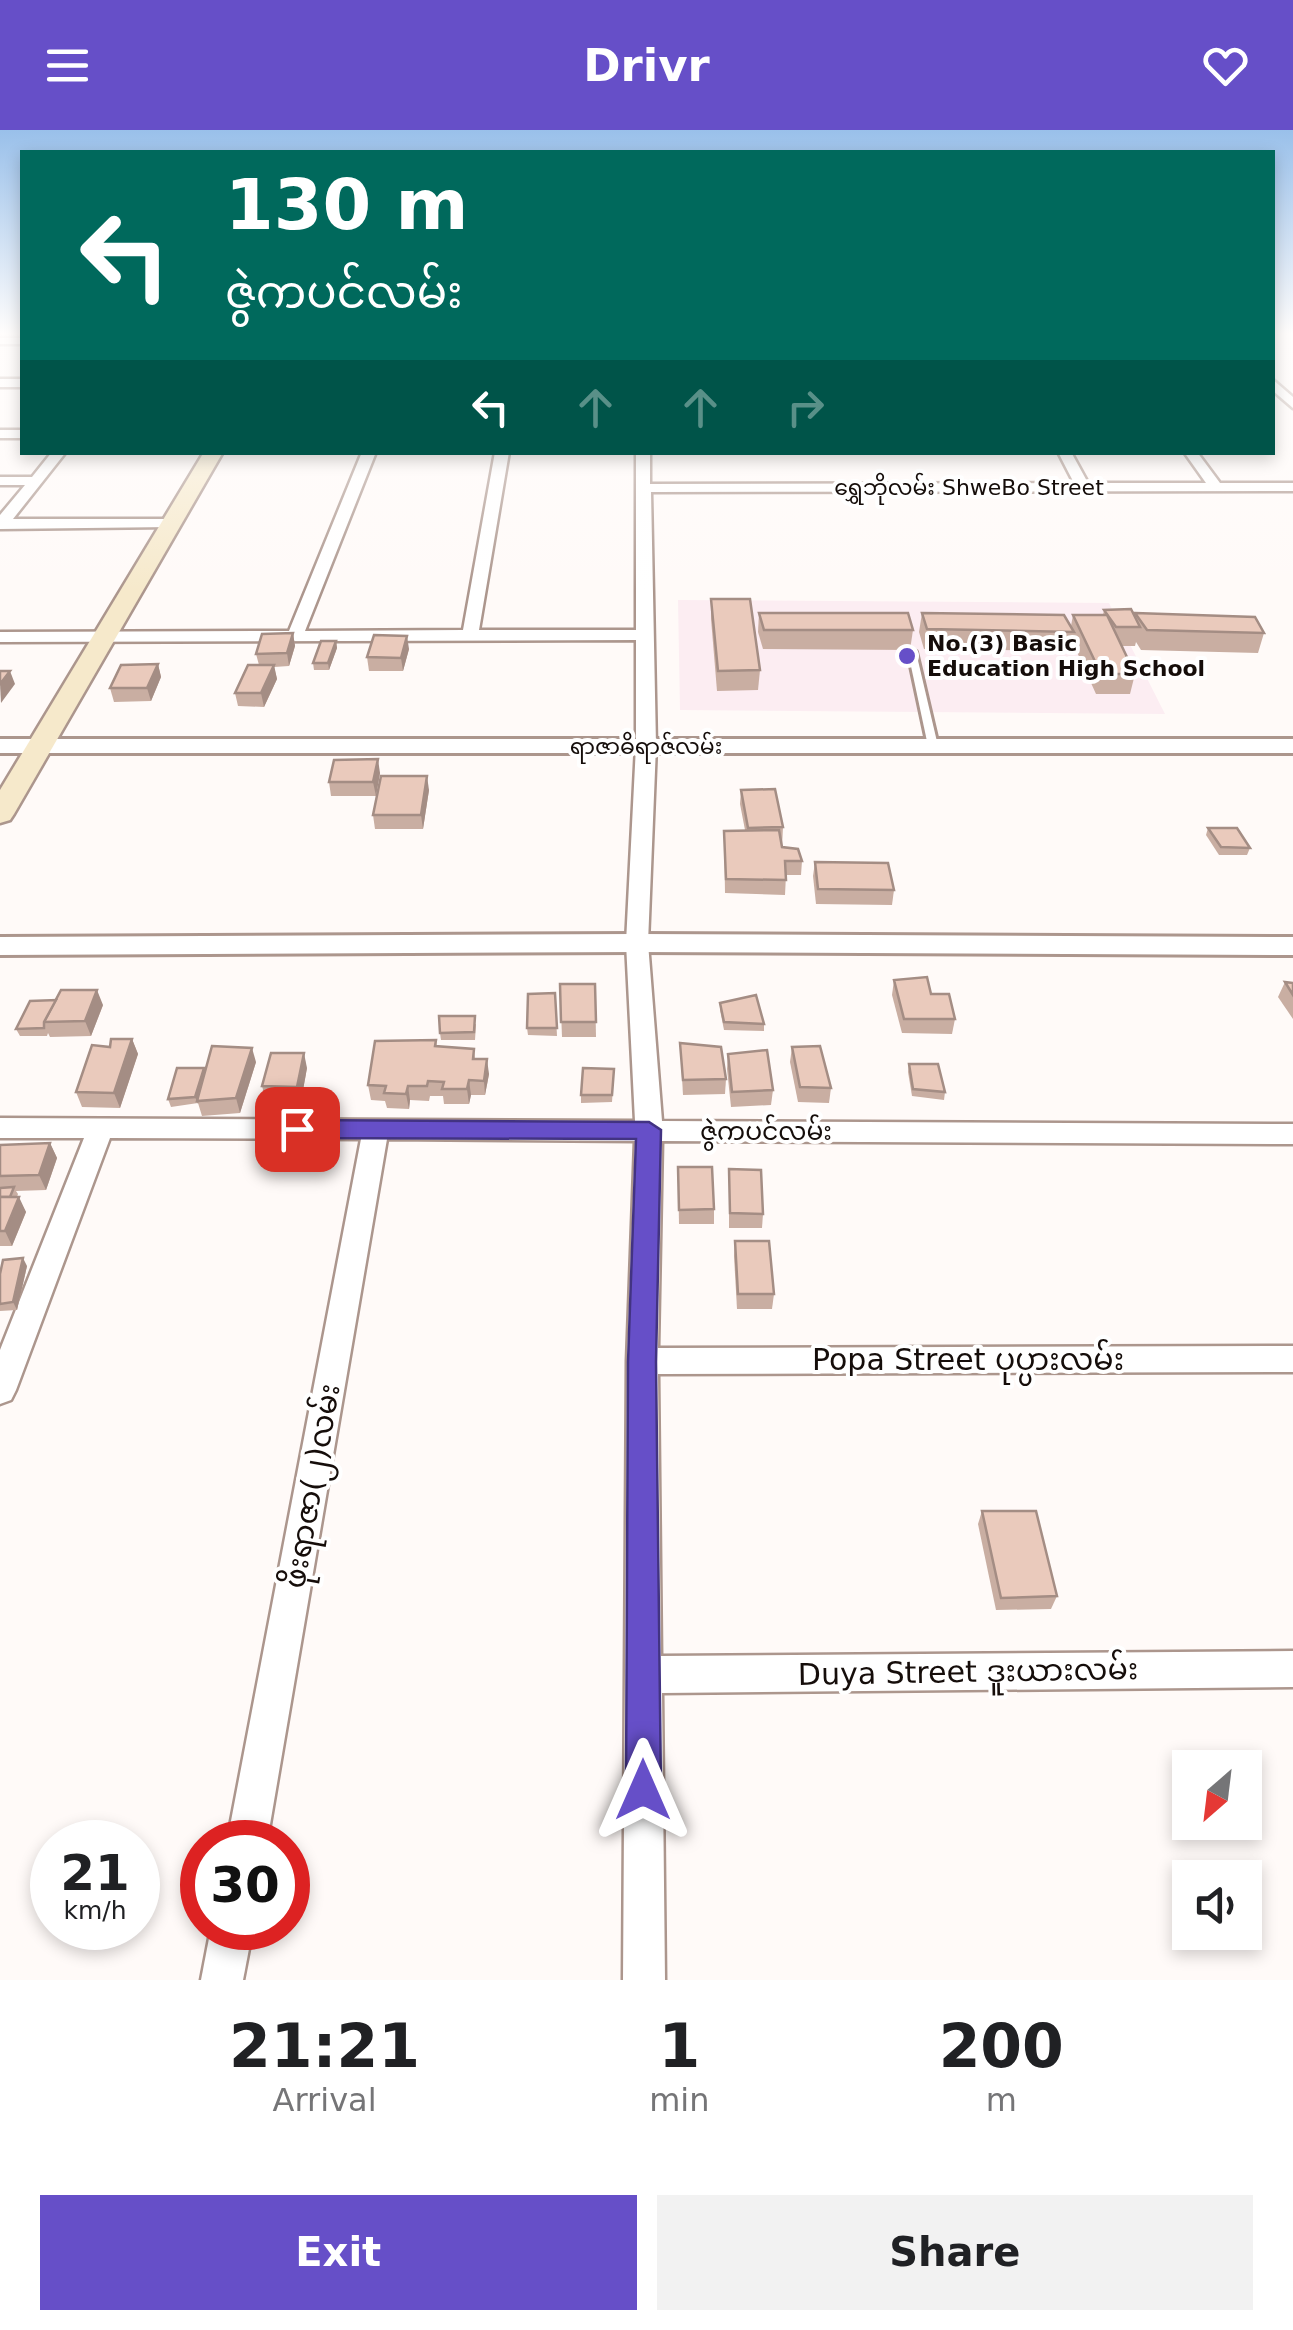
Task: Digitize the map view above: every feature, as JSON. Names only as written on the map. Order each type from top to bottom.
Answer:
[{"type":"main road","points":[[0,814],[212,455]]},
{"type":"street","points":[[1,524],[58,455]]},
{"type":"street","points":[[295,636],[368,455]]},
{"type":"street","points":[[470,636],[501,455]]},
{"type":"street","points":[[643,455],[646,746],[637,943],[649,1130],[642,1362],[644,1980]]},
{"type":"street","points":[[1066,455],[1083,487]]},
{"type":"street","points":[[1192,455],[1216,487]]},
{"type":"street","points":[[0,481],[37,481]]},
{"type":"street","name":"ရွှေဘိုလမ်း ShweBo Street","points":[[646,488],[1293,487]]},
{"type":"street","points":[[1,524],[172,523]]},
{"type":"street","points":[[0,638],[646,635]]},
{"type":"street","name":"ရာဇာဓိရာဇ်လမ်း","points":[[0,746],[1293,746]]},
{"type":"street","points":[[0,946],[1293,946]]},
{"type":"street","name":"ဇွဲကပင်လမ်း","points":[[0,1128],[1293,1134]]},
{"type":"street","name":"ဖိုးရာဇာ(၂)လမ်း","points":[[251,1820],[376,1129]]},
{"type":"street","points":[[0,1390],[100,1130]]},
{"type":"street","name":"Popa Street ပုပ္ပားလမ်း","points":[[642,1362],[1293,1359]]},
{"type":"street","name":"Duya Street ဒူးယားလမ်း","points":[[643,1676],[1293,1669]]},
{"type":"street","points":[[222,1980],[228,1950]]},
{"type":"lane","points":[[912,652],[932,746]]},
{"type":"shaded area","name":"No.(3) Basic Education High School","points":[[678,600],[1109,603],[1165,714],[680,710]]},
{"type":"building","points":[[711,599],[750,599],[760,670],[718,671]]},
{"type":"building","points":[[1131,609],[1140,627],[1116,627],[1104,610]]},
{"type":"building","points":[[759,613],[908,613],[913,630],[764,630]]},
{"type":"building","points":[[922,613],[1064,615],[1074,632],[927,629]]},
{"type":"building","points":[[1135,613],[1255,617],[1264,633],[1147,630]]},
{"type":"building","points":[[1073,615],[1107,615],[1135,674],[1101,674]]},
{"type":"building","points":[[293,633],[287,653],[256,654],[262,634]]},
{"type":"building","points":[[374,635],[407,636],[401,658],[367,657]]},
{"type":"building","points":[[321,641],[336,641],[328,663],[313,663]]},
{"type":"building","points":[[158,664],[147,688],[110,688],[121,665]]},
{"type":"building","points":[[248,665],[274,665],[261,693],[235,693]]},
{"type":"building","points":[[0,671],[10,671],[0,684]]},
{"type":"building","points":[[378,759],[373,782],[329,782],[334,760]]},
{"type":"building","points":[[381,776],[427,776],[421,815],[373,815]]},
{"type":"building","points":[[775,789],[783,827],[748,828],[741,790]]},
{"type":"building","points":[[1208,828],[1237,828],[1250,848],[1221,847]]},
{"type":"building","points":[[779,830],[782,847],[798,849],[802,861],[785,861],[786,880],[726,879],[724,831]]},
{"type":"building","points":[[815,862],[888,863],[894,890],[818,889]]},
{"type":"building","points":[[927,977],[931,994],[949,994],[955,1019],[904,1019],[894,980]]},
{"type":"building","points":[[560,984],[595,984],[596,1022],[561,1022]]},
{"type":"building","points":[[61,990],[97,990],[85,1021],[44,1022]]},
{"type":"building","points":[[555,993],[557,1028],[527,1028],[528,994]]},
{"type":"building","points":[[756,995],[764,1024],[724,1022],[720,1003]]},
{"type":"building","points":[[56,1000],[44,1028],[16,1029],[30,1001]]},
{"type":"building","points":[[439,1016],[475,1016],[474,1032],[440,1033]]},
{"type":"building","points":[[111,1039],[132,1039],[114,1093],[76,1092],[92,1045],[110,1047]]},
{"type":"building","points":[[436,1040],[435,1046],[474,1049],[473,1059],[487,1059],[484,1081],[469,1080],[467,1089],[442,1089],[444,1082],[428,1081],[427,1086],[408,1086],[406,1094],[384,1093],[386,1086],[368,1085],[375,1041]]},
{"type":"building","points":[[680,1043],[721,1047],[726,1079],[683,1080]]},
{"type":"building","points":[[212,1046],[252,1048],[236,1098],[197,1101]]},
{"type":"building","points":[[820,1046],[831,1088],[800,1087],[792,1047]]},
{"type":"building","points":[[767,1050],[773,1090],[732,1092],[728,1054]]},
{"type":"building","points":[[271,1053],[304,1053],[297,1087],[262,1086]]},
{"type":"building","points":[[909,1064],[938,1064],[945,1092],[913,1089]]},
{"type":"building","points":[[177,1068],[204,1068],[195,1097],[168,1099]]},
{"type":"building","points":[[583,1068],[614,1069],[612,1095],[581,1095]]},
{"type":"building","points":[[50,1143],[39,1175],[0,1176],[0,1145]]},
{"type":"building","points":[[678,1167],[712,1167],[714,1209],[679,1210]]},
{"type":"building","points":[[729,1169],[761,1170],[763,1214],[730,1213]]},
{"type":"building","points":[[14,1187],[10,1197],[0,1197],[0,1188]]},
{"type":"building","points":[[0,1197],[19,1197],[5,1231],[0,1231]]},
{"type":"building","points":[[735,1241],[769,1241],[774,1294],[738,1294]]},
{"type":"building","points":[[23,1258],[13,1302],[0,1304],[3,1260]]},
{"type":"building","points":[[982,1511],[1036,1511],[1057,1596],[1001,1598]]},
{"type":"place","name":"No.(3) Basic Education High School","points":[[907,656]]},
{"type":"route","points":[[297,1129],[649,1130],[642,1362],[643,1790]]}]
